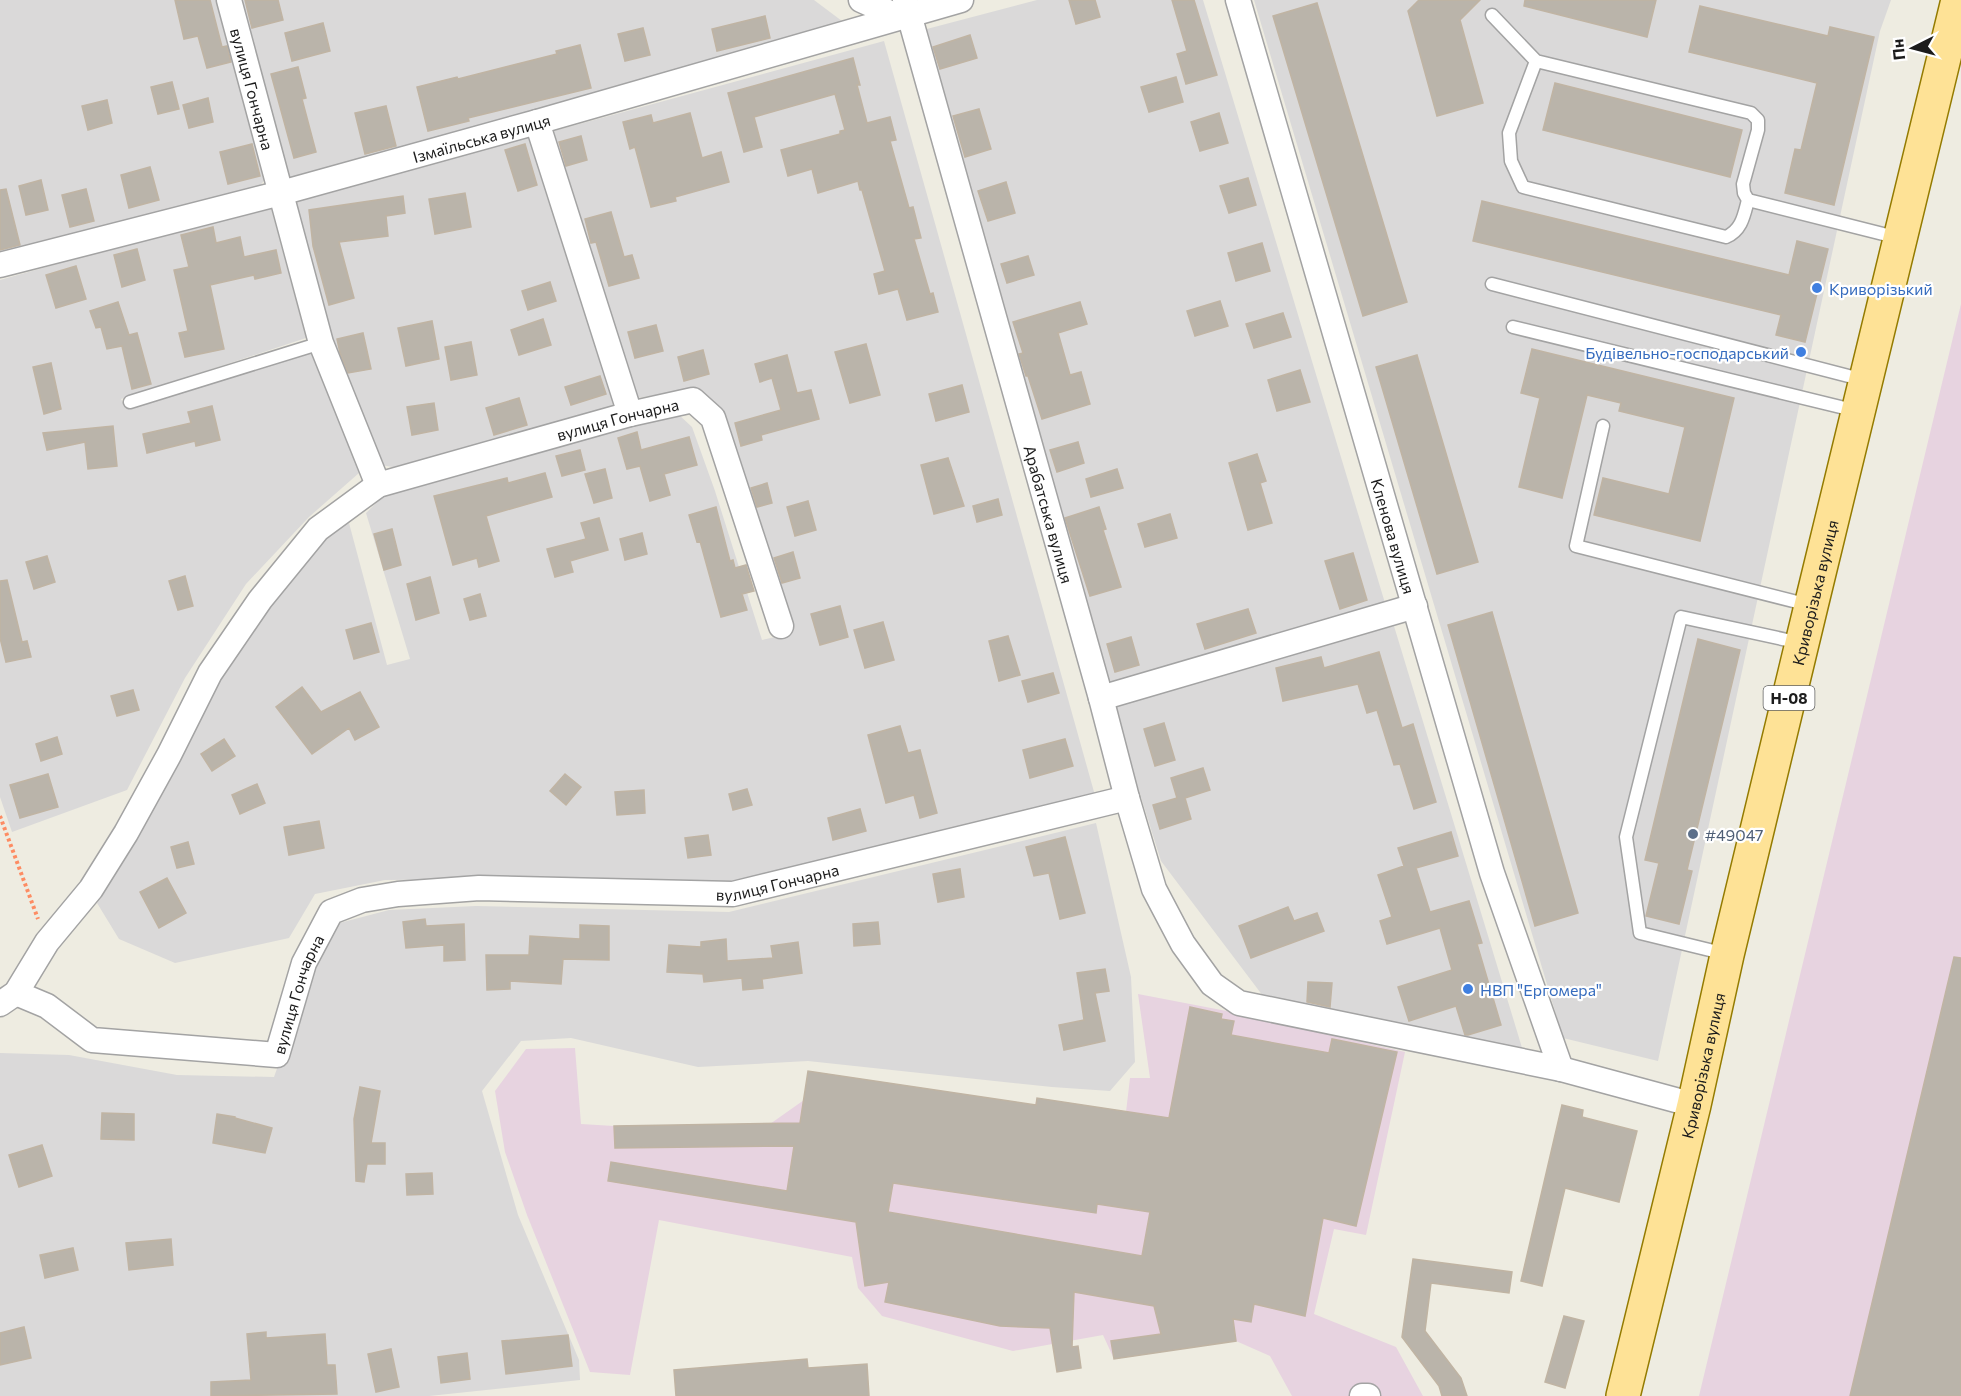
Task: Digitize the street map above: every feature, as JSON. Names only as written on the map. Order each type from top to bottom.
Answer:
[{"type":"main road","name":"Криворізька вулиця","points":[[1623,1396],[1694,1105],[1727,955],[1810,606],[1959,0]]},
{"type":"street","name":"вулиця Гончарна","points":[[229,0],[321,343],[378,485]]},
{"type":"street","points":[[861,0],[905,11]]},
{"type":"street","name":"Ізмаїльська вулиця","points":[[0,265],[281,193],[537,122],[905,11],[961,0]]},
{"type":"street","name":"Кленова вулиця","points":[[1238,0],[1492,873],[1561,1069]]},
{"type":"street","name":"Арабатська вулиця","points":[[905,11],[1154,889],[1183,944],[1212,984],[1239,1003],[1561,1069]]},
{"type":"street","points":[[537,122],[630,414]]},
{"type":"street","name":"вулиця Гончарна","points":[[781,626],[713,418],[693,400],[630,414],[378,485],[318,529],[260,600],[210,673],[169,755],[120,843],[91,889],[47,942],[8,998],[47,1006],[92,1040],[277,1055],[304,963],[331,912],[362,900],[398,894],[479,888],[733,894],[1127,798]]},
{"type":"street","points":[[1101,698],[1415,606]]},
{"type":"street","points":[[1561,1069],[1694,1105]]},
{"type":"street","points":[[1362,1396],[1368,1396]]},
{"type":"lane","points":[[1492,15],[1536,61],[1751,113],[1758,120],[1758,130],[1743,184],[1744,193],[1749,200],[1900,238]]},
{"type":"lane","points":[[1536,61],[1509,133],[1511,161],[1523,187],[1726,237],[1739,227],[1749,200]]},
{"type":"lane","points":[[1492,284],[1862,396]]},
{"type":"lane","points":[[1513,327],[1862,396]]},
{"type":"lane","points":[[130,402],[321,343]]},
{"type":"lane","points":[[1603,426],[1576,546],[1810,606]]},
{"type":"lane","points":[[1727,955],[1640,933],[1626,837],[1681,617],[1802,643]]},
{"type":"path","points":[[0,816],[47,942]]},
{"type":"shaded area","points":[[0,0],[219,0],[268,175],[260,186],[0,256]]},
{"type":"shaded area","points":[[242,0],[814,0],[846,24],[289,180]]},
{"type":"shaded area","points":[[1037,0],[1203,0],[1385,603],[1103,686],[923,30]]},
{"type":"shaded area","points":[[1254,0],[1891,0],[1880,31],[1658,1061],[1563,1038]]},
{"type":"shaded area","points":[[884,41],[1096,799],[726,889],[515,879],[385,880],[315,894],[289,938],[175,963],[119,939],[97,903],[158,778],[212,677],[326,534],[349,523],[387,665],[410,659],[366,513],[385,494],[678,414],[692,427],[715,491],[762,640],[779,636],[694,389],[637,398],[550,132]]},
{"type":"shaded area","points":[[532,133],[615,405],[398,468],[381,465],[328,340],[295,201]]},
{"type":"shaded area","points":[[270,204],[306,338],[121,399],[126,408],[311,351],[359,473],[309,517],[246,584],[185,678],[127,790],[12,832],[0,797],[0,280]]},
{"type":"shaded area","points":[[1961,304],[1961,1396],[1699,1396]]},
{"type":"shaded area","points":[[1394,626],[1523,1051],[1266,1000],[1161,861],[1112,705]]},
{"type":"shaded area","points":[[1096,823],[1131,977],[1135,1062],[1110,1091],[808,1061],[698,1067],[571,1038],[521,1041],[482,1091],[518,1215],[579,1360],[580,1380],[429,1396],[0,1396],[0,1053],[69,1055],[177,1075],[274,1077],[328,926],[389,910],[476,906],[729,912]]},
{"type":"shaded area","points":[[1138,994],[1237,1013],[1405,1052],[1366,1235],[1334,1229],[1314,1314],[1396,1347],[1423,1396],[1292,1396],[1270,1356],[1236,1341],[1114,1359],[1103,1335],[1013,1351],[882,1316],[858,1288],[852,1257],[659,1220],[630,1375],[590,1372],[527,1215],[505,1152],[495,1091],[526,1049],[575,1048],[581,1124],[614,1126],[770,1124],[804,1100],[1035,1105],[1037,1098],[1126,1112],[1130,1078],[1150,1078]]},
{"type":"building","points":[[175,0],[210,0],[222,47],[227,46],[231,62],[207,68],[198,36],[184,39]]},
{"type":"building","points":[[245,0],[278,0],[283,20],[252,28]]},
{"type":"building","points":[[1069,0],[1095,0],[1100,17],[1076,24]]},
{"type":"building","points":[[1172,0],[1194,0],[1217,75],[1186,84],[1177,54],[1187,51]]},
{"type":"building","points":[[1419,0],[1480,0],[1460,20],[1483,103],[1437,116],[1408,11]]},
{"type":"building","points":[[1525,0],[1656,0],[1647,37],[1524,6]]},
{"type":"building","points":[[1317,3],[1407,302],[1363,316],[1273,16]]},
{"type":"building","points":[[1700,6],[1828,36],[1830,27],[1874,37],[1834,205],[1785,193],[1795,149],[1801,150],[1817,83],[1689,52]]},
{"type":"building","points":[[765,16],[770,38],[717,51],[712,29]]},
{"type":"building","points":[[323,23],[330,51],[292,61],[285,33]]},
{"type":"building","points":[[643,28],[650,55],[625,61],[618,34]]},
{"type":"building","points":[[970,35],[977,58],[940,69],[933,47]]},
{"type":"building","points":[[580,45],[591,88],[468,118],[469,121],[428,131],[417,87],[557,54],[556,51]]},
{"type":"building","points":[[853,58],[867,123],[890,117],[896,140],[890,141],[909,208],[913,207],[921,238],[914,239],[930,294],[933,293],[938,312],[907,320],[898,289],[879,294],[874,274],[885,271],[858,181],[818,193],[812,169],[788,176],[781,150],[840,134],[840,131],[845,130],[835,94],[754,117],[762,147],[744,152],[728,93]]},
{"type":"building","points":[[298,67],[306,98],[302,99],[316,152],[294,158],[271,74]]},
{"type":"building","points":[[1176,77],[1183,102],[1149,112],[1141,87]]},
{"type":"building","points":[[172,82],[179,109],[158,114],[151,87]]},
{"type":"building","points":[[1555,83],[1742,130],[1730,177],[1543,130]]},
{"type":"building","points":[[208,98],[213,122],[189,128],[183,105]]},
{"type":"building","points":[[107,100],[112,123],[88,130],[82,106]]},
{"type":"building","points":[[386,106],[396,146],[365,154],[355,113]]},
{"type":"building","points":[[979,109],[991,149],[965,157],[953,116]]},
{"type":"building","points":[[690,113],[702,158],[721,152],[729,182],[675,197],[676,201],[651,207],[635,147],[630,149],[623,122],[651,115],[653,123]]},
{"type":"building","points":[[1219,113],[1228,143],[1200,151],[1191,122]]},
{"type":"building","points":[[581,136],[587,160],[566,166],[559,142]]},
{"type":"building","points":[[252,144],[260,176],[228,184],[220,152]]},
{"type":"building","points":[[525,144],[537,185],[518,191],[505,150]]},
{"type":"building","points":[[150,167],[159,200],[129,208],[121,175]]},
{"type":"building","points":[[1248,178],[1256,205],[1229,213],[1220,186]]},
{"type":"building","points":[[41,180],[48,210],[26,215],[19,186]]},
{"type":"building","points":[[1006,182],[1015,213],[988,221],[978,191]]},
{"type":"building","points":[[6,189],[20,245],[0,250],[0,190]]},
{"type":"building","points":[[86,189],[94,221],[70,227],[62,195]]},
{"type":"building","points":[[465,193],[471,227],[435,234],[429,199]]},
{"type":"building","points":[[403,196],[405,213],[386,216],[388,236],[339,242],[354,298],[329,305],[313,246],[309,210]]},
{"type":"building","points":[[1482,201],[1789,275],[1797,241],[1828,249],[1805,342],[1776,335],[1781,315],[1473,241]]},
{"type":"building","points":[[611,212],[624,257],[632,255],[639,278],[609,286],[596,242],[591,243],[585,219]]},
{"type":"building","points":[[213,227],[216,243],[240,237],[244,257],[276,250],[281,273],[255,279],[254,275],[210,285],[224,349],[185,357],[179,333],[188,331],[174,270],[189,267],[181,235]]},
{"type":"building","points":[[1262,243],[1270,271],[1236,281],[1228,253]]},
{"type":"building","points":[[137,249],[145,280],[122,287],[114,255]]},
{"type":"building","points":[[1028,256],[1034,275],[1007,283],[1001,264]]},
{"type":"building","points":[[76,266],[86,299],[56,308],[46,275]]},
{"type":"building","points":[[550,282],[556,301],[528,310],[522,291]]},
{"type":"building","points":[[1220,301],[1228,326],[1195,336],[1187,311]]},
{"type":"building","points":[[118,302],[129,335],[137,333],[151,384],[132,389],[122,346],[107,349],[101,327],[96,328],[90,311]]},
{"type":"building","points":[[1080,302],[1087,324],[1058,333],[1070,375],[1081,372],[1090,404],[1042,419],[1019,354],[1023,353],[1013,322]]},
{"type":"building","points":[[1283,313],[1291,337],[1254,348],[1246,324]]},
{"type":"building","points":[[543,319],[551,345],[519,355],[511,330]]},
{"type":"building","points":[[432,321],[439,359],[406,366],[398,328]]},
{"type":"building","points":[[656,325],[663,351],[635,358],[628,332]]},
{"type":"building","points":[[363,333],[371,369],[348,373],[337,339]]},
{"type":"building","points":[[471,342],[477,375],[451,380],[445,347]]},
{"type":"building","points":[[866,344],[880,395],[850,403],[835,352]]},
{"type":"building","points":[[1532,349],[1734,398],[1700,541],[1594,515],[1603,478],[1669,494],[1685,427],[1619,411],[1621,403],[1587,395],[1562,498],[1519,487],[1540,398],[1521,393]]},
{"type":"building","points":[[703,350],[709,374],[684,381],[678,357]]},
{"type":"building","points":[[787,355],[797,393],[811,390],[819,419],[761,435],[762,440],[741,446],[735,423],[781,410],[772,378],[760,382],[755,364]]},
{"type":"building","points":[[1417,355],[1478,562],[1437,574],[1376,367]]},
{"type":"building","points":[[51,363],[61,409],[44,414],[33,367]]},
{"type":"building","points":[[1300,370],[1310,402],[1277,411],[1268,380]]},
{"type":"building","points":[[600,376],[606,394],[571,405],[565,387]]},
{"type":"building","points":[[962,385],[969,412],[936,421],[929,394]]},
{"type":"building","points":[[519,398],[527,425],[494,435],[486,408]]},
{"type":"building","points":[[434,403],[438,430],[412,435],[407,407]]},
{"type":"building","points":[[212,406],[220,440],[196,446],[195,441],[147,453],[143,434],[191,423],[188,412]]},
{"type":"building","points":[[113,426],[117,466],[88,469],[85,442],[47,450],[43,433]]},
{"type":"building","points":[[637,432],[641,450],[689,437],[697,465],[664,474],[670,495],[650,501],[640,466],[627,469],[618,438]]},
{"type":"building","points":[[1078,442],[1084,463],[1057,472],[1050,450]]},
{"type":"building","points":[[580,450],[585,470],[562,476],[556,456]]},
{"type":"building","points":[[1257,454],[1266,481],[1260,483],[1272,523],[1248,530],[1229,463]]},
{"type":"building","points":[[948,458],[964,506],[934,514],[921,465]]},
{"type":"building","points":[[605,469],[612,498],[594,503],[585,474]]},
{"type":"building","points":[[1117,469],[1123,488],[1091,497],[1086,479]]},
{"type":"building","points":[[545,473],[552,497],[486,516],[499,561],[479,567],[477,558],[453,565],[434,496],[507,478],[508,483]]},
{"type":"building","points":[[767,483],[772,503],[757,507],[751,488]]},
{"type":"building","points":[[998,499],[1002,515],[977,522],[973,506]]},
{"type":"building","points":[[808,501],[816,530],[795,536],[787,507]]},
{"type":"building","points":[[716,507],[730,561],[733,560],[735,568],[746,565],[754,591],[742,594],[747,610],[721,617],[700,541],[697,542],[689,515]]},
{"type":"building","points":[[1099,507],[1106,529],[1103,530],[1121,587],[1090,596],[1065,518]]},
{"type":"building","points":[[1170,514],[1177,538],[1145,547],[1138,524]]},
{"type":"building","points":[[599,518],[608,550],[570,561],[573,572],[555,577],[547,549],[586,539],[581,523]]},
{"type":"building","points":[[392,529],[401,565],[384,570],[374,534]]},
{"type":"building","points":[[642,533],[647,554],[625,560],[620,539]]},
{"type":"building","points":[[793,552],[800,578],[782,583],[774,558]]},
{"type":"building","points":[[1353,553],[1367,600],[1340,609],[1325,561]]},
{"type":"building","points":[[47,556],[55,582],[34,589],[26,562]]},
{"type":"building","points":[[185,576],[193,606],[178,610],[169,581]]},
{"type":"building","points":[[430,577],[439,613],[416,620],[407,584]]},
{"type":"building","points":[[7,580],[22,642],[27,641],[31,657],[6,662],[0,638],[0,581]]},
{"type":"building","points":[[480,594],[486,616],[470,620],[464,599]]},
{"type":"building","points":[[840,606],[848,637],[820,645],[811,614]]},
{"type":"building","points":[[1248,609],[1256,633],[1205,649],[1197,624]]},
{"type":"building","points":[[1492,612],[1578,913],[1535,926],[1448,625]]},
{"type":"building","points":[[883,622],[894,660],[865,668],[854,630]]},
{"type":"building","points":[[371,623],[379,652],[354,659],[346,630]]},
{"type":"building","points":[[1008,636],[1020,675],[999,681],[989,641]]},
{"type":"building","points":[[1131,637],[1139,665],[1115,672],[1107,644]]},
{"type":"building","points":[[1698,639],[1740,650],[1687,870],[1692,871],[1679,924],[1646,916],[1659,863],[1645,860]]},
{"type":"building","points":[[1379,652],[1402,728],[1413,724],[1436,802],[1414,809],[1400,764],[1394,765],[1377,710],[1367,713],[1358,684],[1283,701],[1276,668],[1321,657],[1324,668]]},
{"type":"building","points":[[1053,673],[1059,693],[1028,702],[1022,681]]},
{"type":"building","points":[[302,687],[321,712],[360,692],[379,727],[355,740],[349,728],[312,754],[276,707]]},
{"type":"building","points":[[133,690],[139,710],[117,716],[111,696]]},
{"type":"building","points":[[1164,723],[1175,760],[1155,766],[1144,729]]},
{"type":"building","points":[[900,726],[908,753],[920,750],[937,813],[920,818],[914,795],[886,803],[868,735]]},
{"type":"building","points":[[57,737],[62,754],[41,761],[36,744]]},
{"type":"building","points":[[224,739],[235,756],[212,771],[201,754]]},
{"type":"building","points":[[1065,739],[1073,766],[1030,778],[1023,750]]},
{"type":"building","points":[[1203,768],[1210,790],[1185,798],[1191,819],[1160,829],[1153,805],[1177,798],[1171,778]]},
{"type":"building","points":[[48,774],[58,807],[20,818],[10,785]]},
{"type":"building","points":[[565,774],[581,787],[566,805],[550,791]]},
{"type":"building","points":[[257,784],[265,803],[240,814],[232,795]]},
{"type":"building","points":[[747,789],[752,805],[733,810],[729,794]]},
{"type":"building","points":[[644,790],[645,813],[617,815],[615,792]]},
{"type":"building","points":[[860,809],[866,831],[833,840],[828,818]]},
{"type":"building","points":[[319,821],[324,848],[289,855],[284,827]]},
{"type":"building","points":[[1451,832],[1458,856],[1416,868],[1430,912],[1469,901],[1482,943],[1477,944],[1501,1025],[1468,1035],[1465,1035],[1456,1006],[1409,1021],[1398,987],[1452,970],[1440,928],[1387,944],[1380,921],[1392,917],[1378,875],[1404,866],[1398,848]]},
{"type":"building","points":[[708,835],[711,855],[688,858],[685,838]]},
{"type":"building","points":[[1065,837],[1085,913],[1060,919],[1049,873],[1034,876],[1026,847]]},
{"type":"building","points":[[188,842],[194,864],[177,868],[171,847]]},
{"type":"building","points":[[960,869],[964,897],[938,902],[933,874]]},
{"type":"building","points":[[167,878],[186,913],[159,928],[140,892]]},
{"type":"building","points":[[1288,907],[1294,921],[1317,913],[1324,931],[1251,958],[1239,926]]},
{"type":"building","points":[[425,919],[426,926],[464,924],[465,960],[444,961],[444,945],[406,948],[403,922]]},
{"type":"building","points":[[878,922],[880,944],[854,946],[853,924]]},
{"type":"building","points":[[580,925],[609,926],[609,960],[563,959],[561,984],[510,981],[510,989],[487,990],[486,955],[529,955],[530,936],[580,939]]},
{"type":"building","points":[[726,939],[727,961],[773,958],[771,946],[798,942],[802,973],[762,979],[763,988],[743,990],[742,978],[704,982],[703,974],[667,972],[669,945],[701,947],[701,942]]},
{"type":"building","points":[[1954,957],[1961,958],[1961,1396],[1850,1396]]},
{"type":"building","points":[[1105,969],[1109,991],[1095,993],[1105,1041],[1064,1050],[1059,1025],[1084,1020],[1077,973]]},
{"type":"building","points":[[1308,982],[1332,983],[1330,1007],[1307,1002]]},
{"type":"building","points":[[1190,1007],[1222,1014],[1221,1019],[1234,1021],[1231,1035],[1329,1053],[1332,1039],[1397,1052],[1356,1226],[1323,1218],[1305,1316],[1254,1304],[1251,1322],[1233,1319],[1236,1341],[1114,1359],[1111,1341],[1161,1334],[1154,1306],[1074,1292],[1072,1347],[1078,1346],[1081,1368],[1057,1372],[1050,1328],[1000,1326],[885,1302],[889,1282],[865,1286],[856,1222],[608,1181],[611,1162],[787,1191],[794,1146],[615,1148],[614,1126],[800,1123],[808,1071],[1036,1105],[1037,1098],[1169,1118]],"holes":[[[893,1183],[1096,1213],[1097,1204],[1150,1212],[1142,1256],[888,1212]]]},
{"type":"building","points":[[360,1087],[380,1091],[371,1143],[385,1143],[385,1164],[367,1164],[364,1182],[356,1181],[354,1119]]},
{"type":"building","points":[[1562,1105],[1583,1110],[1582,1117],[1637,1131],[1619,1202],[1565,1188],[1542,1286],[1521,1281]]},
{"type":"building","points":[[102,1113],[134,1114],[134,1140],[101,1139]]},
{"type":"building","points":[[217,1114],[272,1128],[265,1153],[213,1143]]},
{"type":"building","points":[[42,1145],[52,1176],[19,1187],[9,1155]]},
{"type":"building","points":[[432,1173],[433,1194],[407,1195],[406,1174]]},
{"type":"building","points":[[171,1239],[173,1265],[129,1270],[126,1243]]},
{"type":"building","points":[[73,1248],[78,1270],[45,1278],[40,1255]]},
{"type":"building","points":[[1413,1259],[1512,1272],[1509,1293],[1431,1283],[1425,1331],[1461,1378],[1467,1396],[1442,1396],[1439,1386],[1402,1337]]},
{"type":"building","points":[[1564,1316],[1584,1321],[1565,1388],[1545,1382]]},
{"type":"building","points":[[24,1327],[31,1358],[0,1365],[0,1333]]},
{"type":"building","points":[[266,1332],[266,1338],[325,1334],[327,1365],[335,1365],[337,1394],[211,1396],[211,1382],[251,1380],[247,1334]]},
{"type":"building","points":[[568,1335],[572,1366],[506,1374],[502,1341]]},
{"type":"building","points":[[391,1349],[399,1387],[376,1392],[368,1354]]},
{"type":"building","points":[[467,1353],[470,1379],[441,1383],[438,1357]]},
{"type":"building","points":[[807,1359],[808,1368],[867,1364],[869,1396],[676,1396],[674,1370]]},
{"type":"place","name":"Криворізький","points":[[1817,288]]},
{"type":"place","name":"Будівельно-господарський","points":[[1801,352]]},
{"type":"place","name":"#49047","points":[[1693,834]]},
{"type":"place","name":"НВП \"Ергомера\"","points":[[1468,989]]}]
